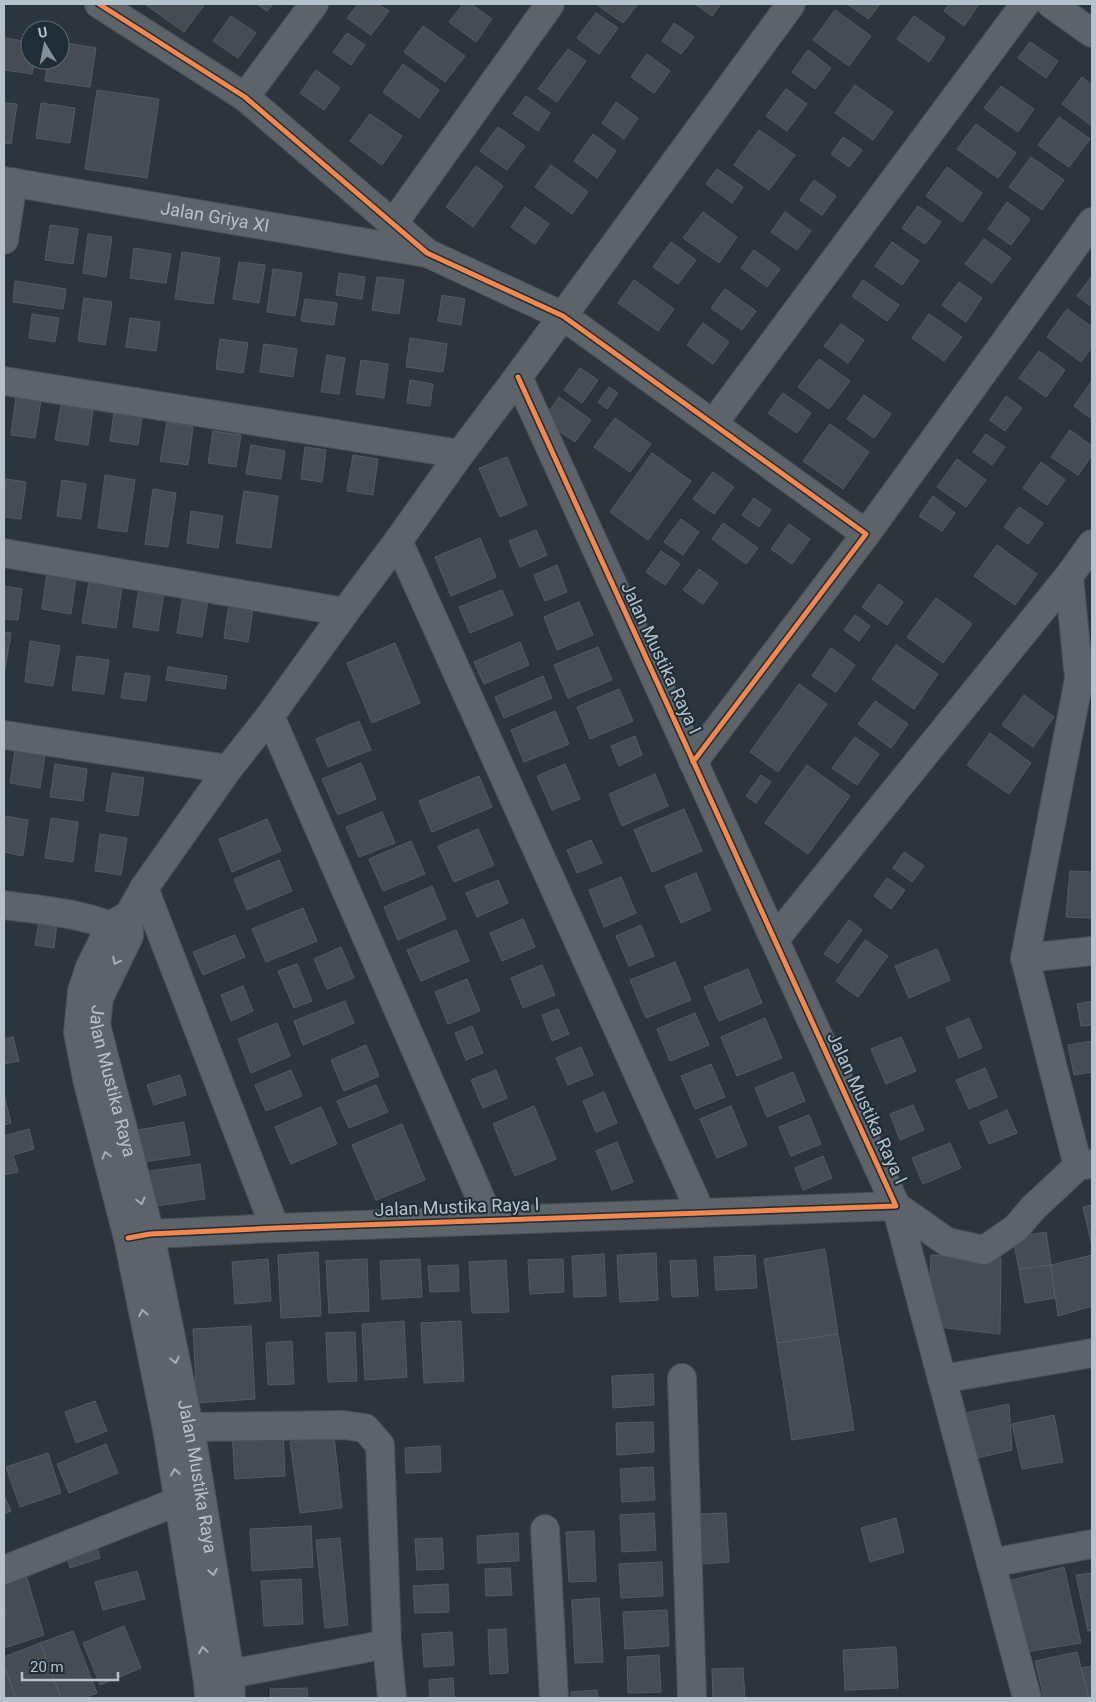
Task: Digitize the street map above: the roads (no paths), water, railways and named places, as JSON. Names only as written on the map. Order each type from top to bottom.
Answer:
[{"type":"street","points":[[99,4],[245,98],[427,253],[563,316],[866,534]]},
{"type":"street","points":[[245,98],[314,4]]},
{"type":"street","points":[[393,224],[550,4]]},
{"type":"street","name":"Jalan Mustika Raya","points":[[230,1686],[190,1500],[178,1428],[139,1236],[87,1080],[78,1032],[82,991],[90,967],[123,925],[144,888],[228,769],[270,716],[791,4]]},
{"type":"street","points":[[713,424],[1025,4]]},
{"type":"street","points":[[1051,4],[1092,33]]},
{"type":"street","points":[[4,240],[8,182]]},
{"type":"street","name":"Jalan Griya XI","points":[[8,182],[427,253]]},
{"type":"street","points":[[693,762],[866,534],[1092,222]]},
{"type":"street","name":"Jalan Mustika Raya I","points":[[139,1236],[275,1228],[896,1206],[518,377]]},
{"type":"street","points":[[4,381],[460,454]]},
{"type":"street","points":[[398,541],[702,1213]]},
{"type":"street","points":[[775,939],[1070,576],[1092,544]]},
{"type":"street","points":[[4,553],[345,612]]},
{"type":"street","points":[[896,1206],[947,1242],[984,1250],[1016,1228],[1033,1208],[1085,1165],[1024,958],[1079,679],[1070,576]]},
{"type":"street","points":[[270,716],[490,1220]]},
{"type":"street","points":[[4,735],[228,769]]},
{"type":"street","points":[[144,888],[275,1228]]},
{"type":"street","points":[[4,904],[123,925]]},
{"type":"street","points":[[1024,958],[1092,951]]},
{"type":"street","points":[[896,1206],[1027,1698]]},
{"type":"street","points":[[942,1379],[1092,1353]]},
{"type":"street","points":[[682,1378],[692,1698]]},
{"type":"street","points":[[178,1428],[344,1425],[364,1428],[380,1445],[387,1644],[392,1698]]},
{"type":"street","points":[[4,1570],[190,1500]]},
{"type":"street","name":"Jalan Mustika Raya","points":[[190,1500],[209,1698]]},
{"type":"street","points":[[545,1529],[554,1698]]},
{"type":"street","points":[[991,1563],[1092,1544]]},
{"type":"street","points":[[230,1686],[387,1644]]}]
